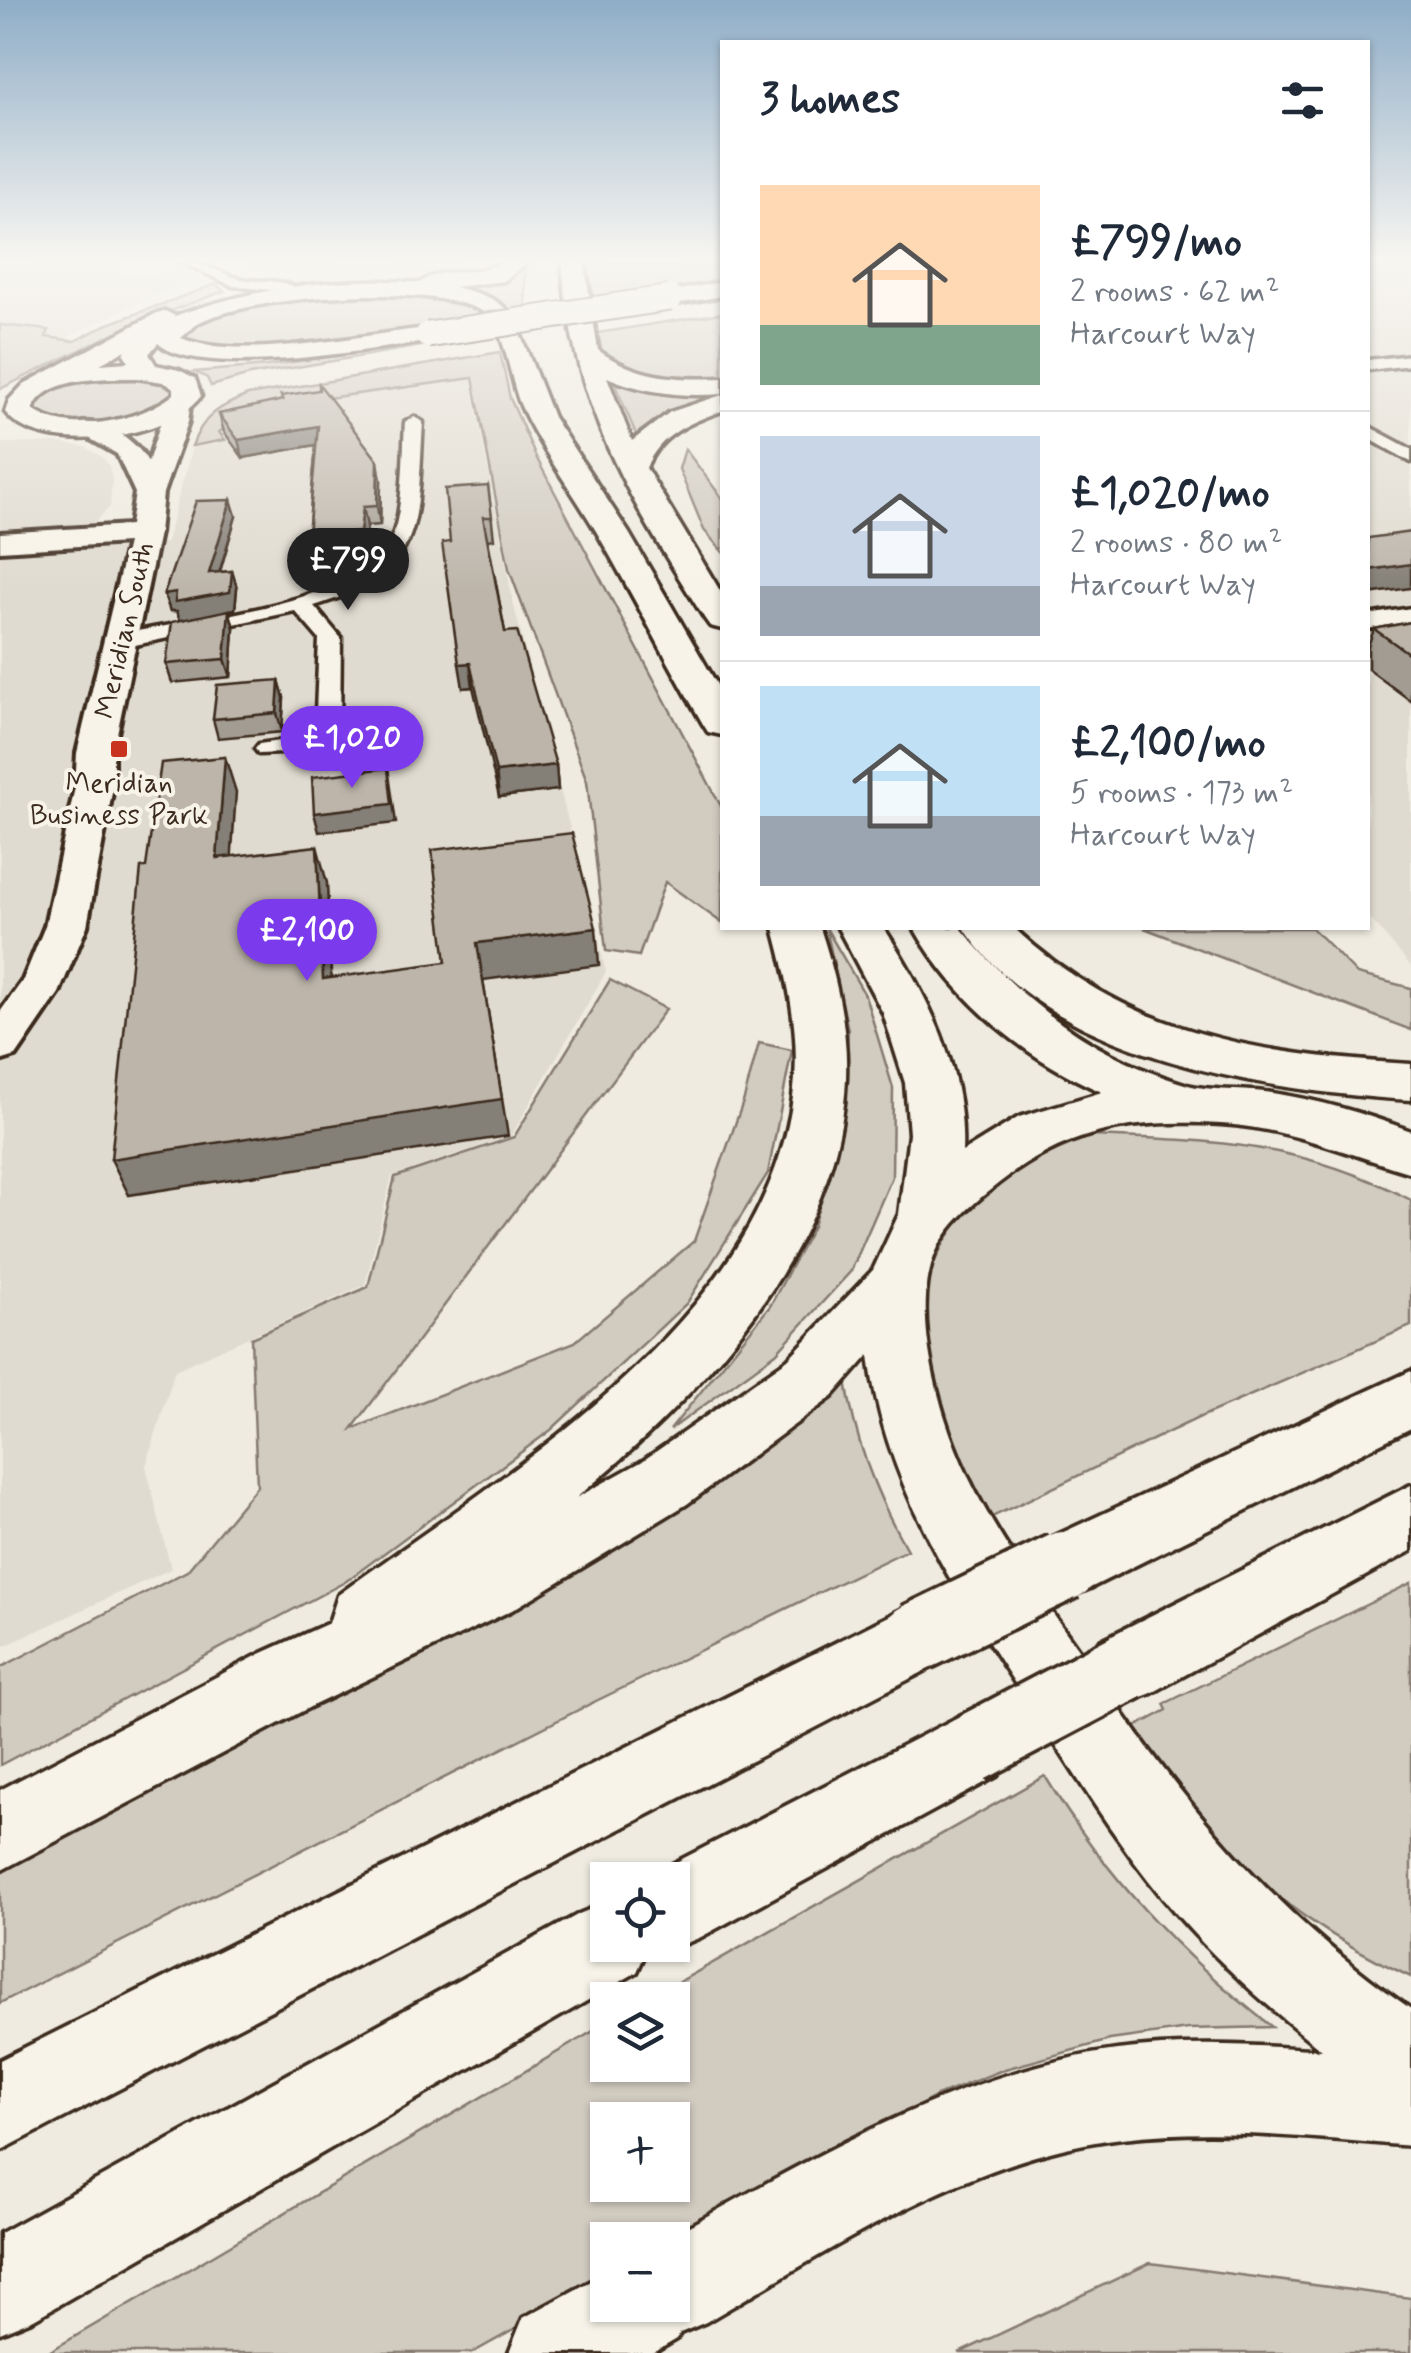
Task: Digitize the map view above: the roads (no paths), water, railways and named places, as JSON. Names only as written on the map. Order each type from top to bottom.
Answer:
[{"type":"highway","points":[[68,371],[21,400],[18,408],[22,416],[38,424],[82,429]]},
{"type":"highway","points":[[0,404],[40,387],[94,372],[127,371]]},
{"type":"highway","points":[[152,371],[186,384],[189,392],[179,405]]},
{"type":"highway","points":[[264,379],[301,371]]},
{"type":"highway","points":[[522,371],[550,438],[596,503],[720,720]]},
{"type":"highway","points":[[592,371],[631,469],[720,616]]},
{"type":"highway","points":[[609,371],[636,381],[675,387],[720,386]]},
{"type":"highway","points":[[555,387],[596,503]]},
{"type":"highway","points":[[0,434],[139,422],[218,391]]},
{"type":"highway","points":[[631,469],[642,444],[655,434],[683,417],[720,404]]},
{"type":"highway","points":[[286,1680],[431,1566],[520,1504],[630,1414],[704,1340],[735,1299],[788,1205],[804,1162],[818,1104],[818,1018],[797,930]]},
{"type":"highway","points":[[862,930],[908,1014],[929,1076],[935,1109],[927,1215]]},
{"type":"highway","points":[[939,930],[978,982],[1041,1038],[1098,1072],[1213,1106]]},
{"type":"highway","points":[[990,930],[1052,985],[1104,1015],[1158,1039],[1228,1060],[1288,1072],[1411,1082]]},
{"type":"highway","points":[[1411,1111],[1300,1117],[1164,1103],[1121,1107],[1044,1128],[1013,1143],[927,1215],[907,1252],[900,1280],[903,1370],[920,1441],[964,1532],[1046,1665],[1144,1811],[1206,1887],[1295,1974],[1411,2060]]},
{"type":"highway","points":[[1300,1117],[1411,1153]]},
{"type":"highway","points":[[0,1832],[286,1680],[487,1586],[664,1483],[810,1378],[900,1280]]},
{"type":"highway","points":[[0,2107],[918,1637],[1411,1398]]},
{"type":"highway","points":[[690,1898],[1411,1516]]},
{"type":"highway","points":[[0,2285],[590,1953]]},
{"type":"highway","points":[[690,2278],[900,2164],[990,2127],[1078,2101],[1144,2093],[1286,2091],[1411,2102]]},
{"type":"highway","points":[[558,2353],[613,2322]]},
{"type":"street","name":"Meridian South","points":[[0,1045],[27,1012],[58,955],[150,493],[179,405]]},
{"type":"street","points":[[121,641],[300,604],[369,577],[400,544],[414,422]]},
{"type":"street","points":[[82,429],[128,449],[150,493]]},
{"type":"street","points":[[1370,432],[1411,457]]},
{"type":"street","points":[[0,542],[144,532]]},
{"type":"street","points":[[300,604],[330,638],[327,744]]},
{"type":"street","points":[[1370,622],[1411,616]]},
{"type":"street","points":[[268,749],[398,735]]},
{"type":"place","name":"Meridian Business Park","points":[[119,749]]}]
